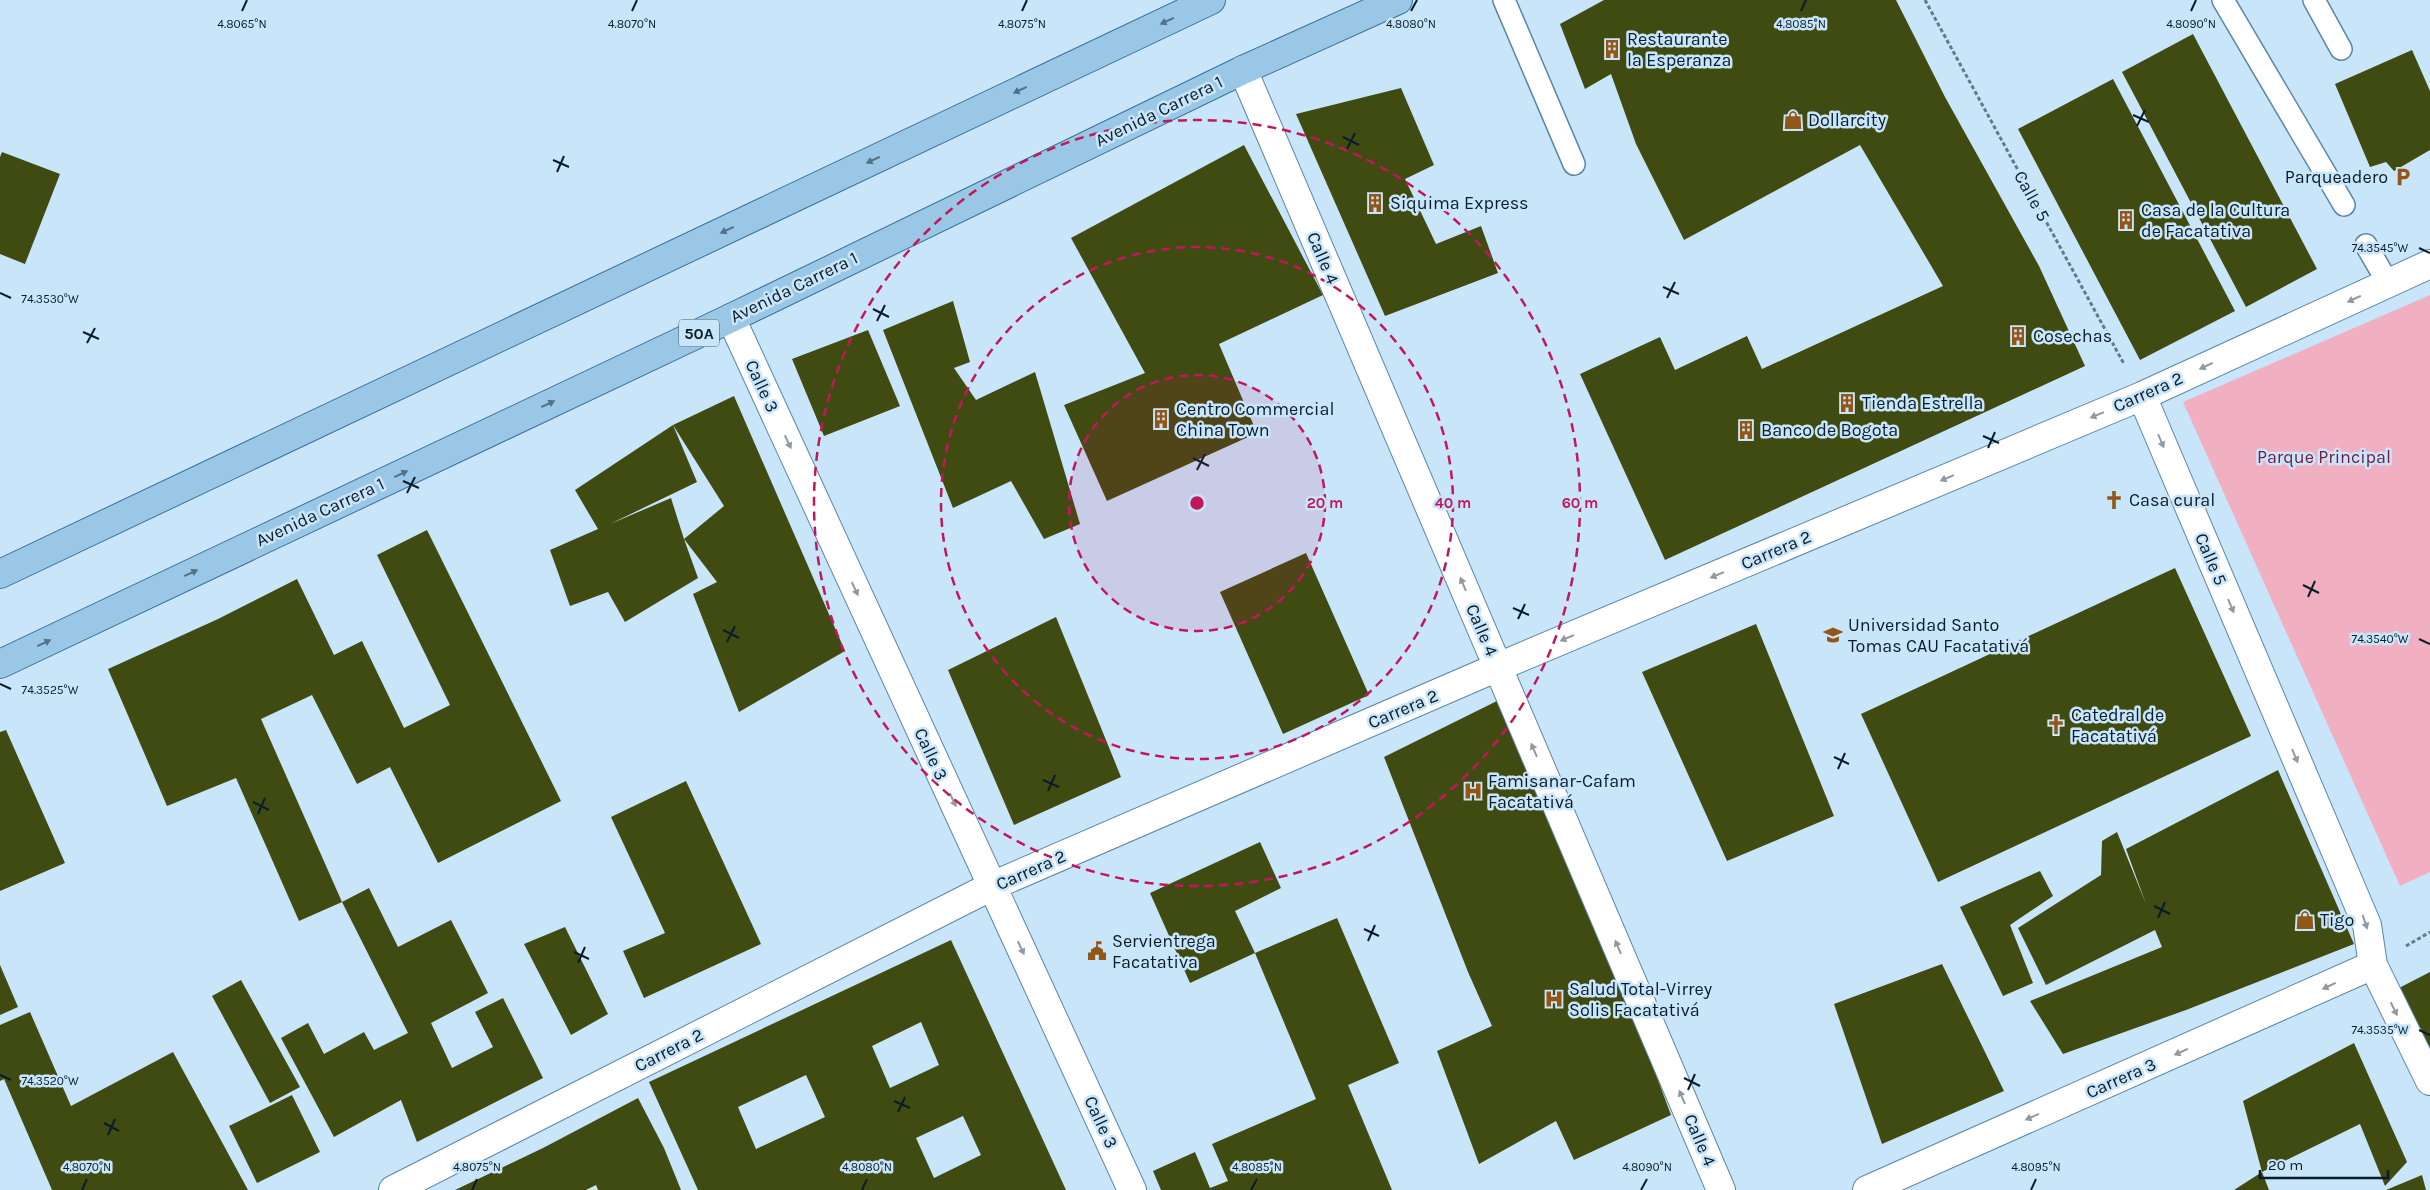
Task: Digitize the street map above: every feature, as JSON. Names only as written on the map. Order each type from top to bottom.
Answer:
[{"type":"main road","points":[[0,574],[1211,0]]},
{"type":"main road","name":"Avenida Carrera 1","points":[[0,664],[730,318],[1243,70],[1398,0]]},
{"type":"street","name":"Calle 4","points":[[1243,70],[1722,1190]]},
{"type":"street","name":"Carrera 2","points":[[393,1190],[992,886],[1498,667],[2142,396],[2430,264]]},
{"type":"street","name":"Calle 3","points":[[730,318],[1132,1190]]},
{"type":"street","name":"Calle 5","points":[[2142,396],[2367,925],[2373,965],[2430,1081]]},
{"type":"street","name":"Carrera 3","points":[[1868,1190],[2373,965]]},
{"type":"lane","points":[[1504,0],[1574,164]]},
{"type":"lane","points":[[2223,0],[2344,206]]},
{"type":"lane","points":[[2314,0],[2341,49]]},
{"type":"lane","points":[[2366,245],[2388,284]]},
{"type":"path","name":"Calle 5","points":[[1926,0],[2142,396]]},
{"type":"green space","name":"Parque Principal","points":[[2430,295],[2430,872],[2400,886],[2183,402]]},
{"type":"building","points":[[1604,0],[1896,0],[1945,97],[2039,266],[2085,366],[1665,560],[1580,374],[1660,337],[1675,370],[1747,336],[1762,369],[1943,286],[1860,145],[1684,240],[1636,144],[1611,74],[1585,89],[1560,24]]},
{"type":"building","points":[[2193,34],[2317,269],[2246,307],[2122,72]]},
{"type":"building","points":[[2412,50],[2430,91],[2430,150],[2394,171],[2386,162],[2370,167],[2335,84]]},
{"type":"building","name":"Casa de la Cultura de Facatativa","points":[[2113,79],[2235,311],[2140,360],[2018,129]]},
{"type":"building","name":"Siquima Express","points":[[1401,88],[1434,165],[1405,179],[1436,244],[1481,226],[1498,273],[1385,316],[1296,114]]},
{"type":"building","points":[[1244,145],[1323,295],[1219,344],[1257,433],[1107,501],[1064,405],[1145,373],[1071,238]]},
{"type":"building","points":[[2,152],[60,174],[25,264],[0,254],[0,157]]},
{"type":"building","points":[[953,301],[970,362],[954,368],[976,400],[1035,372],[1080,524],[1044,539],[1011,481],[953,508],[883,330]]},
{"type":"building","points":[[868,330],[900,406],[824,436],[792,359]]},
{"type":"building","points":[[734,396],[845,651],[739,712],[693,594],[717,582],[684,539],[724,506],[673,425]]},
{"type":"building","points":[[673,425],[697,482],[610,524],[671,498],[698,578],[625,622],[608,592],[570,606],[550,550],[598,529],[575,490]]},
{"type":"building","points":[[427,530],[561,801],[438,863],[390,767],[357,784],[312,695],[261,719],[342,902],[299,921],[236,778],[167,806],[108,669],[218,619],[297,579],[334,655],[362,641],[404,728],[450,705],[377,555]]},
{"type":"building","points":[[1306,553],[1369,695],[1283,734],[1220,592]]},
{"type":"building","name":"Catedral de Facatativá","points":[[2175,568],[2251,736],[1938,882],[1861,714]]},
{"type":"building","points":[[1056,617],[1121,777],[1014,825],[948,670]]},
{"type":"building","points":[[1756,624],[1834,816],[1727,861],[1642,672]]},
{"type":"building","name":"Salud Total-Virrey Solis Facatativá","points":[[1505,697],[1564,827],[1671,1115],[1574,1160],[1556,1121],[1479,1164],[1437,1051],[1492,1026],[1468,972],[1384,757]]},
{"type":"building","points":[[6,730],[65,863],[0,891],[0,732]]},
{"type":"building","points":[[2278,770],[2354,944],[2186,1010],[2063,1054],[2030,1001],[2162,947],[2155,930],[2046,985],[2018,928],[2101,875],[2102,841],[2117,832],[2146,904],[2126,849]]},
{"type":"building","points":[[686,781],[761,944],[644,998],[623,951],[665,933],[611,817]]},
{"type":"building","points":[[1260,842],[1281,888],[1235,911],[1255,953],[1190,983],[1150,893]]},
{"type":"building","points":[[2040,871],[2053,896],[2010,925],[2033,983],[2003,996],[1960,907]]},
{"type":"building","points":[[369,888],[398,947],[451,920],[488,993],[431,1023],[452,1068],[493,1047],[475,1012],[503,998],[543,1078],[417,1142],[401,1100],[334,1137],[281,1038],[308,1023],[324,1054],[364,1032],[374,1050],[408,1033],[342,902]]},
{"type":"building","points":[[1337,918],[1399,1063],[1348,1085],[1392,1190],[1161,1190],[1153,1171],[1195,1152],[1210,1188],[1228,1181],[1212,1144],[1316,1099],[1255,953]]},
{"type":"building","points":[[565,927],[608,1014],[571,1035],[524,944]]},
{"type":"building","points":[[951,940],[1066,1190],[698,1190],[649,1082]],"holes":[[[921,1022],[939,1065],[890,1088],[872,1046]],[[806,1075],[825,1117],[756,1149],[738,1107]],[[963,1116],[981,1155],[934,1178],[916,1138]]]},
{"type":"building","points":[[1942,964],[2004,1091],[1882,1144],[1834,1004]]},
{"type":"building","points":[[0,965],[18,1007],[0,1015]]},
{"type":"building","points":[[2430,972],[2430,1058],[2399,988]]},
{"type":"building","points":[[241,980],[300,1087],[270,1103],[212,996]]},
{"type":"building","points":[[30,1012],[71,1106],[173,1052],[248,1190],[52,1190],[4,1079],[0,1081],[0,1025]]},
{"type":"building","points":[[2354,1043],[2407,1162],[2385,1186],[2360,1124],[2262,1172],[2243,1101]]},
{"type":"building","points":[[292,1095],[320,1152],[257,1183],[229,1126]]},
{"type":"building","points":[[638,1098],[664,1148],[681,1190],[598,1190],[596,1185],[586,1190],[455,1190],[543,1148]]},
{"type":"building","points":[[2262,1172],[2269,1190],[2234,1190]]},
{"type":"building","points":[[2422,1175],[2426,1190],[2386,1190]]},
{"type":"place","name":"Restaurante la Esperanza","points":[[1612,49]]},
{"type":"place","name":"Dollarcity","points":[[1793,120]]},
{"type":"place","name":"Parqueadero","points":[[2403,177]]},
{"type":"place","name":"Siquima Express","points":[[1375,203]]},
{"type":"place","name":"Casa de la Cultura de Facatativa","points":[[2126,220]]},
{"type":"place","name":"Cosechas","points":[[2018,336]]},
{"type":"place","name":"Tienda Estrella","points":[[1847,403]]},
{"type":"place","name":"Centro Commercial China Town","points":[[1161,419]]},
{"type":"place","name":"Banco de Bogota","points":[[1746,430]]},
{"type":"place","name":"Casa cural","points":[[2114,500]]},
{"type":"place","name":"Universidad Santo Tomas CAU Facatativá","points":[[1833,635]]},
{"type":"place","name":"Catedral de Facatativá","points":[[2056,725]]},
{"type":"place","name":"Famisanar-Cafam Facatativá","points":[[1473,791]]},
{"type":"place","name":"Tigo","points":[[2305,920]]},
{"type":"place","name":"Servientrega Facatativa","points":[[1097,951]]},
{"type":"place","name":"Salud Total-Virrey Solis Facatativá","points":[[1554,999]]}]
